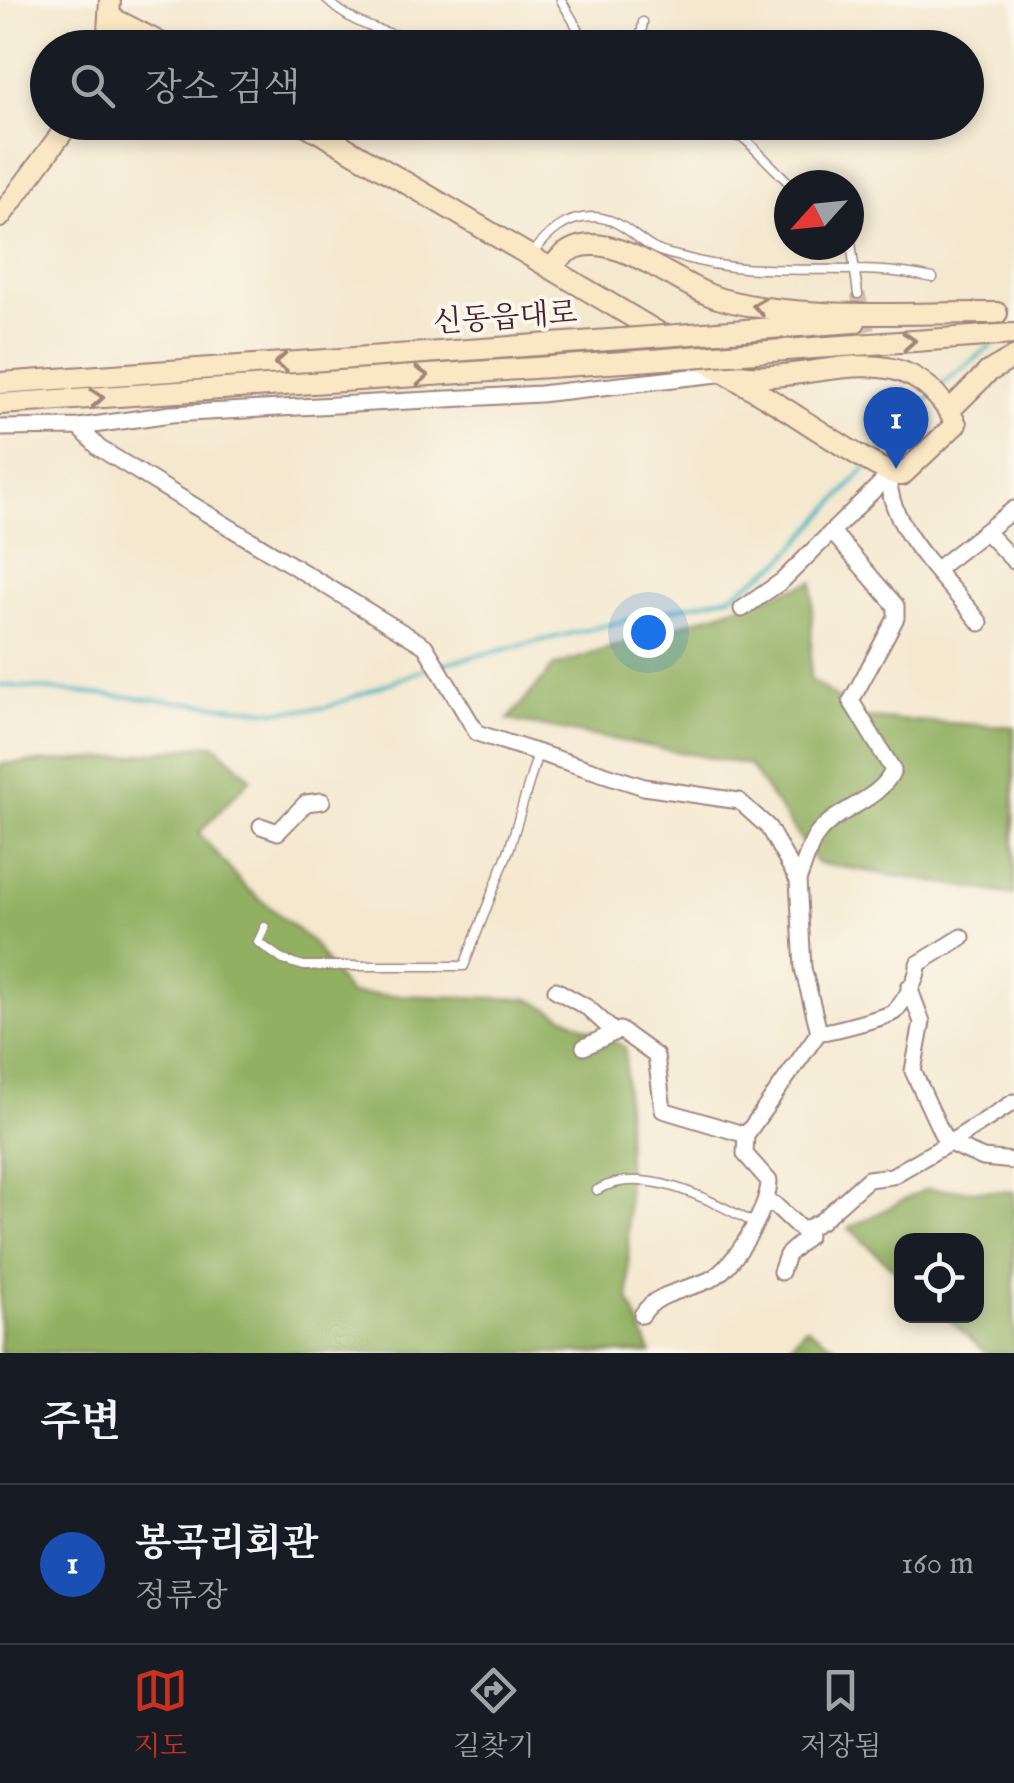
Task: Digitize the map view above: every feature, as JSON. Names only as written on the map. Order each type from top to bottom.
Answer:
[{"type":"main road","points":[[110,8],[143,30]]},
{"type":"main road","points":[[0,217],[57,140]]},
{"type":"main road","points":[[332,140],[887,473],[902,475],[956,424],[947,405],[922,385],[872,356],[752,379],[726,373]]},
{"type":"main road","points":[[551,269],[569,250],[605,244],[692,289],[763,307],[1005,312]]},
{"type":"main road","name":"신동읍대로","points":[[0,383],[1005,312]]},
{"type":"main road","name":"신동읍대로","points":[[0,404],[1014,334]]},
{"type":"main road","points":[[947,405],[1014,356]]},
{"type":"street","points":[[0,428],[79,427],[171,414],[540,394],[726,373]]},
{"type":"street","points":[[79,427],[98,448],[425,646],[477,733],[537,756],[644,787],[739,801],[768,827],[798,880]]},
{"type":"street","points":[[742,610],[833,533],[887,473]]},
{"type":"street","points":[[887,473],[895,508],[980,623]]},
{"type":"street","points":[[938,568],[1014,509]]},
{"type":"street","points":[[986,532],[1014,561]]},
{"type":"street","points":[[642,1315],[653,1298],[710,1280],[756,1224],[769,1181],[745,1154],[746,1135],[819,1032],[803,968],[798,880],[815,838],[841,813],[878,790],[894,770],[851,700],[896,618],[896,606],[833,533]]},
{"type":"street","points":[[262,826],[278,832],[306,802],[322,802]]},
{"type":"street","points":[[819,1032],[838,1032],[866,1018],[884,1018],[894,1012],[918,974],[918,964],[962,937]]},
{"type":"street","points":[[909,987],[922,1022],[913,1071],[949,1143],[983,1158],[1014,1161]]},
{"type":"street","points":[[556,990],[588,1008],[612,1032]]},
{"type":"street","points":[[584,1046],[620,1030],[656,1056],[663,1110],[746,1135]]},
{"type":"street","points":[[806,1229],[822,1222],[859,1185],[892,1176],[1014,1102]]},
{"type":"street","points":[[765,1204],[774,1204],[806,1229],[808,1236],[787,1255],[781,1272]]},
{"type":"lane","points":[[327,0],[343,15],[377,30]]},
{"type":"lane","points":[[561,0],[578,30]]},
{"type":"lane","points":[[642,30],[643,22]]},
{"type":"lane","points":[[746,140],[776,170]]},
{"type":"lane","points":[[530,256],[550,232],[572,219],[596,217],[621,224],[654,249],[716,268],[892,268],[933,278]]},
{"type":"lane","points":[[855,260],[858,294]]},
{"type":"lane","points":[[265,927],[258,942],[282,960],[304,966],[464,966],[537,756]]},
{"type":"lane","points":[[598,1190],[616,1179],[642,1181],[718,1204],[756,1224]]},
{"type":"green space","points":[[813,582],[810,679],[864,718],[1014,727],[1014,895],[817,863],[749,765],[508,720],[554,666]]},
{"type":"green space","points":[[214,744],[251,778],[199,833],[244,886],[311,941],[349,994],[529,999],[625,1047],[629,1299],[651,1353],[0,1353],[0,764],[114,758]]},
{"type":"green space","points":[[926,1189],[1014,1192],[1014,1353],[986,1353],[953,1323],[984,1323],[984,1233],[894,1233],[894,1270],[849,1228]]},
{"type":"green space","points":[[806,1327],[845,1353],[784,1353]]},
{"type":"waterway","points":[[940,386],[992,345]]},
{"type":"waterway","points":[[876,456],[931,396]]},
{"type":"waterway","points":[[442,664],[730,596],[781,562],[867,467]]},
{"type":"waterway","points":[[0,685],[277,711],[325,708],[433,666]]},
{"type":"tunnel","points":[[858,294],[872,348]]},
{"type":"place","name":"봉곡리회관","points":[[896,469]]}]
